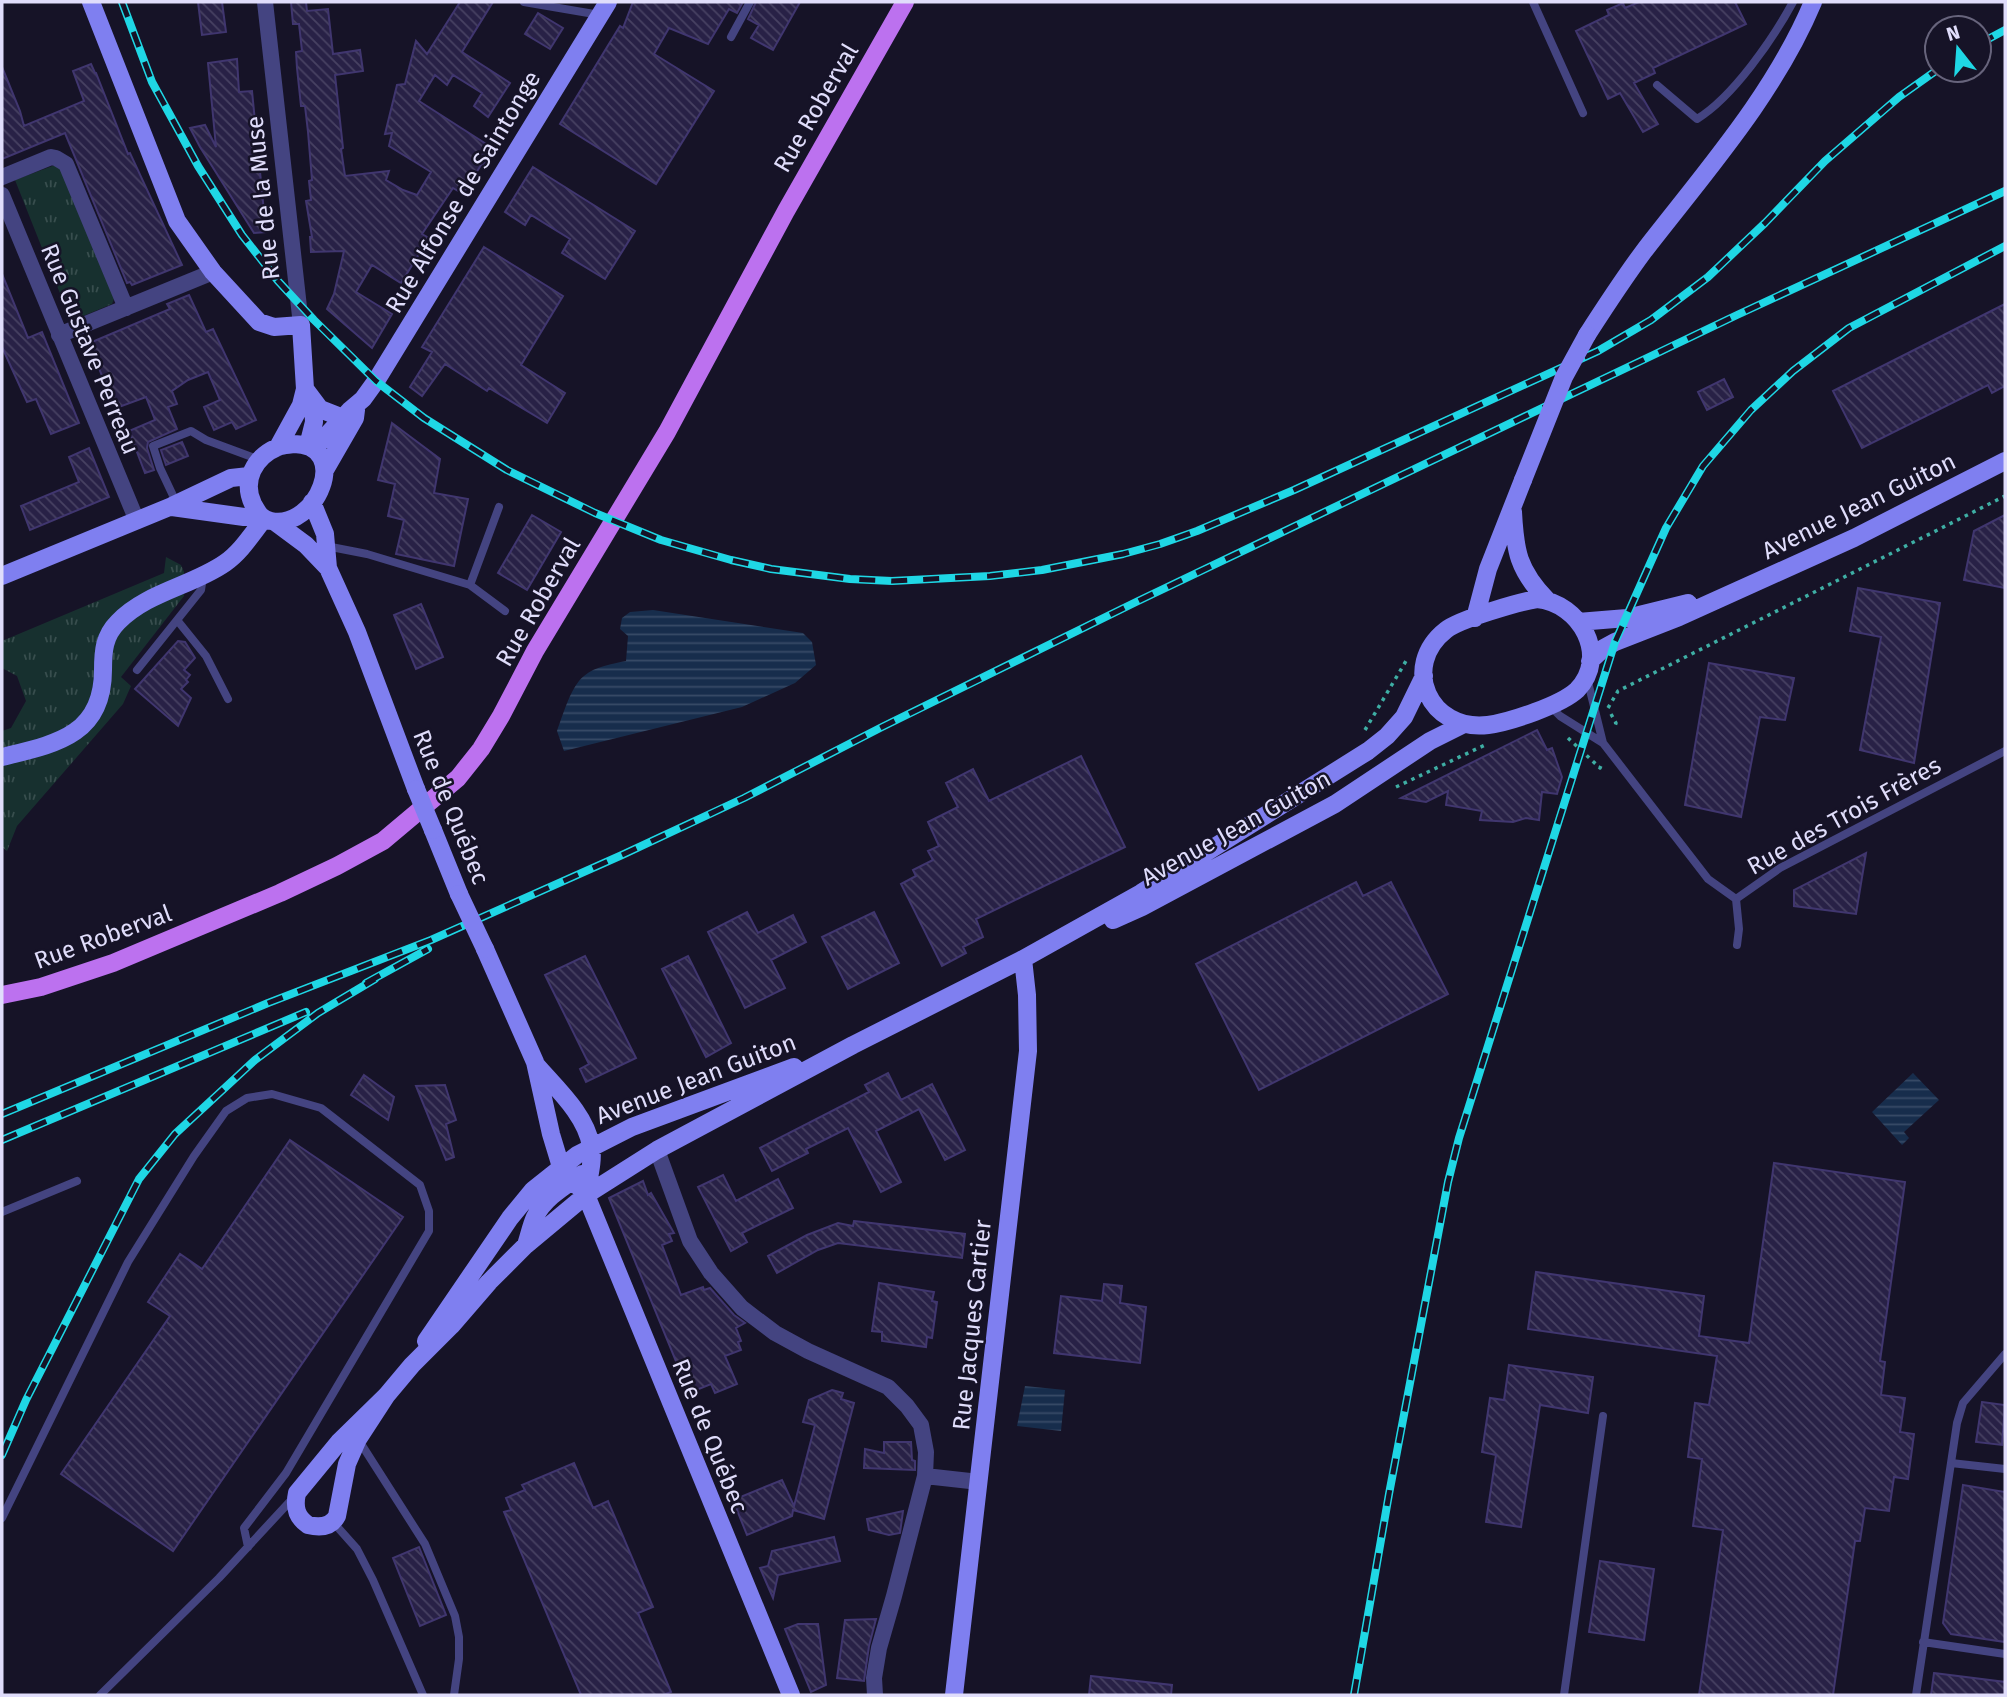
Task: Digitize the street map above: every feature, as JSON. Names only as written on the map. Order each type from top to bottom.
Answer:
[{"type":"main road","name":"Rue Roberval","points":[[2,995],[41,988],[113,963],[337,866],[383,841],[458,778],[481,749],[501,716],[535,651],[667,432],[786,211],[905,2]]},
{"type":"street","points":[[91,2],[177,221],[213,272],[259,322],[274,327],[300,325]]},
{"type":"street","name":"Rue de la Muse","points":[[265,2],[300,325],[314,422],[311,447]]},
{"type":"street","points":[[1475,618],[1488,569],[1559,387],[1587,335],[1643,253],[1766,89],[1813,2]]},
{"type":"street","name":"Rue Alfonse de Saintonge","points":[[311,447],[350,412],[376,381],[604,8]]},
{"type":"street","points":[[2,177],[51,157],[66,164],[126,308]]},
{"type":"street","name":"Rue Gustave Perreau","points":[[2,195],[137,521]]},
{"type":"street","points":[[60,335],[213,272]]},
{"type":"street","points":[[309,396],[320,409],[350,412]]},
{"type":"street","name":"Rue de la Muse","points":[[278,447],[301,405],[309,396]]},
{"type":"street","name":"Rue Alfonse de Saintonge","points":[[325,470],[355,418],[350,412]]},
{"type":"street","points":[[175,505],[244,517],[266,519],[299,517],[322,486],[325,470],[311,447],[294,444],[278,447],[260,460],[249,476],[249,495],[266,519]]},
{"type":"street","name":"Avenue Jean Guiton","points":[[1588,668],[1604,648],[1615,642],[1733,593],[1854,538],[2005,461]]},
{"type":"street","points":[[2,576],[175,505],[230,478],[249,476]]},
{"type":"street","name":"Rue de Québec","points":[[312,502],[325,534],[328,568],[356,632],[416,789],[458,894],[535,1062],[551,1133],[567,1174],[586,1195],[791,1695]]},
{"type":"street","points":[[1513,507],[1517,555],[1523,568],[1535,588],[1547,600],[1571,612],[1588,637],[1591,651],[1588,668],[1579,688],[1568,697],[1550,706],[1493,724],[1464,724],[1440,713],[1426,691],[1424,676],[1426,656],[1434,642],[1447,629],[1475,618],[1525,601],[1547,600]]},
{"type":"street","points":[[2,757],[45,747],[66,739],[82,727],[94,713],[100,697],[103,652],[107,636],[119,621],[157,596],[224,564],[266,519]]},
{"type":"street","name":"Rue de Québec","points":[[266,519],[306,545],[328,568]]},
{"type":"street","name":"Avenue Jean Guiton","points":[[1578,622],[1627,618],[1733,593]]},
{"type":"street","name":"Avenue Jean Guiton","points":[[412,1365],[526,1245],[586,1195],[657,1150],[853,1045],[1023,959],[1141,893],[1387,737],[1404,717],[1424,676]]},
{"type":"street","name":"Avenue Jean Guiton","points":[[1023,959],[1142,907],[1255,847],[1335,804],[1430,741],[1464,724]]},
{"type":"street","points":[[1244,829],[1255,847]]},
{"type":"street","name":"Rue Jacques Cartier","points":[[954,1695],[1028,1051],[1023,959]]},
{"type":"street","name":"Avenue Jean Guiton","points":[[567,1174],[591,1147],[632,1127],[853,1045]]},
{"type":"street","name":"Rue de Québec","points":[[535,1062],[582,1122],[591,1147],[586,1195]]},
{"type":"street","points":[[657,1150],[690,1241],[711,1273],[742,1308],[775,1333],[808,1351],[888,1387],[921,1425],[926,1452],[925,1476],[879,1648],[874,1678],[875,1695]]},
{"type":"street","points":[[386,1396],[358,1439],[347,1464],[337,1516],[333,1522],[316,1527],[308,1525],[302,1521],[296,1508],[298,1493],[412,1365],[510,1217],[533,1190],[567,1174],[590,1168]]},
{"type":"street","points":[[526,1245],[539,1210],[567,1174]]},
{"type":"street","points":[[925,1476],[979,1482]]},
{"type":"lane","points":[[524,2],[604,8]]},
{"type":"lane","points":[[731,37],[750,2]]},
{"type":"lane","points":[[1533,2],[1583,113]]},
{"type":"lane","points":[[1657,85],[1697,120],[1712,110],[1771,40],[1793,2]]},
{"type":"lane","points":[[175,505],[153,446],[191,431],[206,440],[260,460]]},
{"type":"lane","points":[[470,585],[499,507]]},
{"type":"lane","points":[[326,547],[367,554],[470,585],[505,611]]},
{"type":"lane","points":[[137,670],[201,590],[203,575]]},
{"type":"lane","points":[[177,620],[206,656],[228,699]]},
{"type":"lane","name":"Rue des Trois Frères","points":[[1588,668],[1605,746]]},
{"type":"lane","name":"Rue des Trois Frères","points":[[1550,706],[1605,746],[1708,879],[1736,899],[1780,868],[2005,751]]},
{"type":"lane","points":[[1736,899],[1739,929],[1737,945]]},
{"type":"lane","points":[[2,1518],[128,1262],[194,1156],[226,1111],[247,1098],[272,1094],[321,1108],[420,1185],[429,1212],[429,1231],[286,1473],[244,1528],[248,1547]]},
{"type":"lane","points":[[2,1212],[76,1181]]},
{"type":"lane","points":[[1916,1695],[1957,1423],[1963,1403],[2005,1354]]},
{"type":"lane","points":[[1564,1695],[1604,1416]]},
{"type":"lane","points":[[358,1439],[425,1544],[455,1616],[459,1659],[454,1695]]},
{"type":"lane","points":[[1951,1463],[2005,1469]]},
{"type":"lane","points":[[100,1695],[219,1578],[298,1493]]},
{"type":"lane","points":[[333,1522],[357,1549],[423,1695]]},
{"type":"lane","points":[[1923,1642],[2005,1654]]},
{"type":"path","points":[[1563,732],[1600,768],[1605,746],[1616,723],[1608,709],[1618,691],[2005,496]]},
{"type":"path","points":[[1368,751],[1361,737],[1410,653]]},
{"type":"path","points":[[1382,771],[1391,790],[1494,740]]},
{"type":"green space","points":[[55,165],[63,169],[115,296],[112,304],[71,321],[15,180]]},
{"type":"green space","points":[[166,557],[181,565],[184,572],[184,596],[121,677],[131,686],[123,704],[17,826],[7,851],[2,847],[2,731],[11,728],[26,701],[17,676],[2,668],[2,641],[164,573]]},
{"type":"water","points":[[653,610],[803,633],[812,642],[816,665],[795,683],[742,707],[564,751],[557,731],[575,687],[584,676],[594,670],[626,661],[628,636],[620,629],[622,618],[630,612]]},
{"type":"water","points":[[1913,1073],[1939,1100],[1904,1132],[1909,1138],[1902,1145],[1872,1112]]},
{"type":"water","points":[[1025,1386],[1065,1390],[1061,1431],[1017,1426]]},
{"type":"building","points":[[198,2],[222,2],[226,32],[202,35]]},
{"type":"building","points":[[291,2],[306,2],[307,11],[328,9],[333,54],[360,50],[363,71],[335,75],[345,176],[389,171],[386,180],[417,195],[431,172],[389,146],[392,133],[385,134],[397,85],[405,84],[416,41],[427,54],[460,2],[493,2],[462,52],[510,83],[488,117],[474,106],[482,93],[453,75],[447,85],[435,75],[419,101],[494,149],[463,194],[453,188],[422,234],[429,238],[401,283],[372,265],[356,292],[392,314],[372,348],[327,309],[334,294],[344,251],[311,252],[312,237],[306,201],[311,200],[309,181],[312,180],[305,106],[301,106],[296,52],[302,51],[299,24],[293,24]]},
{"type":"building","points":[[633,2],[743,2],[737,13],[729,9],[708,44],[669,28],[654,54],[714,91],[656,184],[560,124],[620,26],[623,28]]},
{"type":"building","points":[[756,2],[800,2],[773,50],[751,38],[759,25],[748,19]]},
{"type":"building","points":[[1639,2],[1735,2],[1746,24],[1653,68],[1655,73],[1634,83],[1658,124],[1643,132],[1620,93],[1608,99],[1576,31],[1609,15],[1607,10],[1623,3],[1625,8]]},
{"type":"building","points":[[538,13],[563,28],[550,49],[525,34]]},
{"type":"building","points":[[237,59],[239,92],[252,91],[266,232],[254,233],[190,128],[205,125],[216,147],[208,63]]},
{"type":"building","points":[[91,64],[128,154],[130,153],[182,265],[132,285],[127,283],[65,133],[2,159],[2,67],[24,126],[84,101],[73,71]]},
{"type":"building","points":[[533,167],[635,231],[605,279],[562,253],[570,239],[531,215],[525,225],[505,212]]},
{"type":"building","points":[[484,247],[563,296],[521,365],[565,393],[547,423],[489,388],[487,391],[445,364],[422,396],[410,387],[432,352],[422,347]]},
{"type":"building","points":[[2,274],[28,338],[42,332],[79,423],[51,434],[36,399],[27,402],[2,347]]},
{"type":"building","points":[[189,295],[206,332],[213,329],[256,420],[236,429],[232,422],[214,430],[204,407],[220,400],[208,372],[188,380],[172,391],[177,404],[168,407],[177,429],[148,442],[147,448],[154,470],[145,473],[129,431],[155,420],[146,397],[119,407],[117,401],[113,403],[90,346],[94,345],[92,342],[170,309],[167,304]]},
{"type":"building","points":[[2005,304],[2005,386],[1992,393],[1988,385],[1862,448],[1833,391]]},
{"type":"building","points":[[1724,379],[1733,397],[1707,410],[1698,392]]},
{"type":"building","points":[[392,423],[440,459],[434,493],[468,499],[454,566],[396,554],[404,520],[388,516],[395,484],[378,480]]},
{"type":"building","points":[[182,442],[188,456],[166,465],[161,450]]},
{"type":"building","points":[[89,448],[109,497],[30,530],[21,506],[79,482],[69,457]]},
{"type":"building","points":[[532,515],[561,532],[527,590],[498,573]]},
{"type":"building","points":[[2005,515],[2005,588],[1964,580],[1974,531]]},
{"type":"building","points":[[1858,588],[1940,603],[1914,763],[1860,750],[1881,637],[1850,631]]},
{"type":"building","points":[[421,604],[443,657],[416,669],[394,615]]},
{"type":"building","points":[[178,641],[185,642],[195,658],[184,670],[190,675],[186,680],[188,682],[181,689],[191,698],[178,726],[135,689]]},
{"type":"building","points":[[1709,663],[1794,678],[1785,720],[1760,717],[1741,817],[1685,805]]},
{"type":"building","points":[[1537,730],[1547,750],[1552,748],[1562,777],[1557,794],[1542,792],[1539,820],[1480,820],[1482,811],[1446,805],[1448,791],[1426,802],[1401,798]]},
{"type":"building","points":[[1081,756],[1125,847],[976,919],[983,937],[963,947],[966,953],[942,966],[901,884],[916,876],[913,870],[933,860],[928,851],[939,846],[928,822],[958,807],[946,783],[973,769],[989,801]]},
{"type":"building","points":[[1866,853],[1856,914],[1794,906],[1794,890]]},
{"type":"building","points":[[1356,882],[1363,896],[1391,882],[1448,994],[1259,1090],[1196,964]]},
{"type":"building","points":[[747,912],[758,933],[793,915],[806,942],[771,960],[785,988],[745,1008],[708,932]]},
{"type":"building","points":[[874,912],[899,963],[848,989],[822,937]]},
{"type":"building","points":[[585,956],[636,1058],[586,1082],[580,1069],[589,1064],[545,975]]},
{"type":"building","points":[[688,956],[731,1043],[706,1057],[662,969]]},
{"type":"building","points":[[888,1073],[901,1100],[932,1084],[965,1150],[945,1160],[919,1109],[876,1131],[901,1182],[881,1192],[848,1128],[806,1149],[808,1153],[772,1171],[760,1148],[869,1092],[865,1085]]},
{"type":"building","points":[[364,1075],[394,1097],[388,1120],[351,1095]]},
{"type":"building","points":[[445,1085],[456,1120],[446,1124],[454,1157],[446,1160],[416,1086]]},
{"type":"building","points":[[290,1140],[403,1217],[173,1551],[61,1474],[170,1316],[148,1302],[180,1254],[202,1269]]},
{"type":"building","points":[[1774,1163],[1905,1182],[1880,1361],[1885,1362],[1881,1395],[1905,1398],[1900,1432],[1914,1434],[1908,1479],[1894,1477],[1889,1511],[1865,1508],[1860,1541],[1855,1541],[1833,1695],[1699,1695],[1723,1530],[1693,1526],[1702,1459],[1688,1457],[1695,1403],[1709,1405],[1717,1356],[1528,1329],[1536,1272],[1704,1296],[1699,1336],[1749,1343]]},
{"type":"building","points":[[723,1175],[736,1201],[778,1179],[793,1208],[742,1233],[747,1242],[731,1251],[698,1187]]},
{"type":"building","points":[[643,1181],[648,1195],[651,1193],[674,1233],[669,1234],[672,1241],[662,1245],[681,1295],[703,1287],[704,1290],[710,1288],[734,1315],[745,1323],[736,1328],[741,1350],[725,1356],[737,1384],[715,1393],[711,1384],[689,1393],[609,1198]]},
{"type":"building","points":[[854,1221],[965,1234],[962,1258],[838,1243],[818,1250],[777,1273],[768,1256],[807,1235],[838,1223],[853,1226]]},
{"type":"building","points":[[879,1283],[934,1292],[932,1301],[937,1302],[932,1338],[927,1337],[926,1347],[882,1341],[882,1332],[872,1331]]},
{"type":"building","points":[[1104,1284],[1122,1286],[1120,1303],[1146,1307],[1140,1363],[1054,1353],[1061,1296],[1102,1301]]},
{"type":"building","points":[[1509,1365],[1593,1377],[1588,1413],[1540,1405],[1521,1527],[1486,1522],[1496,1455],[1482,1452],[1490,1398],[1504,1400]]},
{"type":"building","points":[[832,1390],[843,1393],[841,1399],[854,1403],[824,1519],[793,1510],[792,1516],[747,1535],[733,1500],[782,1480],[794,1506],[815,1425],[803,1422],[809,1400]]},
{"type":"building","points":[[1982,1402],[2005,1405],[2002,1445],[1976,1442]]},
{"type":"building","points":[[884,1442],[911,1442],[915,1470],[864,1468],[865,1449],[884,1453]]},
{"type":"building","points":[[574,1463],[593,1508],[608,1501],[653,1607],[638,1613],[671,1692],[663,1695],[581,1695],[504,1512],[511,1510],[506,1498],[525,1490],[522,1485]]},
{"type":"building","points":[[1963,1485],[2005,1492],[2005,1642],[1951,1634],[1943,1623]]},
{"type":"building","points":[[903,1511],[900,1533],[889,1535],[869,1530],[867,1519]]},
{"type":"building","points":[[834,1537],[840,1561],[778,1575],[773,1598],[760,1568],[768,1566],[772,1551]]},
{"type":"building","points":[[419,1547],[446,1615],[420,1626],[393,1558]]},
{"type":"building","points":[[1600,1561],[1654,1569],[1644,1640],[1589,1632]]},
{"type":"building","points":[[876,1619],[864,1681],[837,1678],[845,1620]]},
{"type":"building","points":[[798,1624],[818,1624],[826,1685],[811,1692],[785,1629]]},
{"type":"building","points":[[1934,1673],[2005,1682],[2005,1695],[1931,1695]]},
{"type":"building","points":[[1091,1676],[1172,1685],[1171,1695],[1089,1695]]},
{"type":"railway","points":[[122,2],[152,82],[198,166],[242,235],[278,281],[314,320],[376,381],[424,418],[507,470],[595,513],[661,540],[771,569],[850,579],[892,581],[990,576],[1042,570],[1160,544],[1294,490],[1598,351],[1651,320],[1708,277],[1825,161],[1899,97],[1923,80]]},
{"type":"railway","points":[[1993,36],[2005,30]]},
{"type":"railway","points":[[2,1114],[268,1003],[431,940],[622,855],[744,798],[1136,602],[1737,315],[2005,191]]},
{"type":"railway","points":[[1354,1695],[1389,1494],[1448,1182],[1459,1138],[1615,642],[1666,528],[1703,466],[1751,410],[1793,371],[1849,328],[2005,246]]},
{"type":"railway","points":[[366,983],[428,949]]},
{"type":"railway","points":[[2,1455],[26,1400],[139,1179],[175,1134],[255,1060],[318,1013],[375,979]]},
{"type":"railway","points":[[2,1140],[306,1012]]}]
